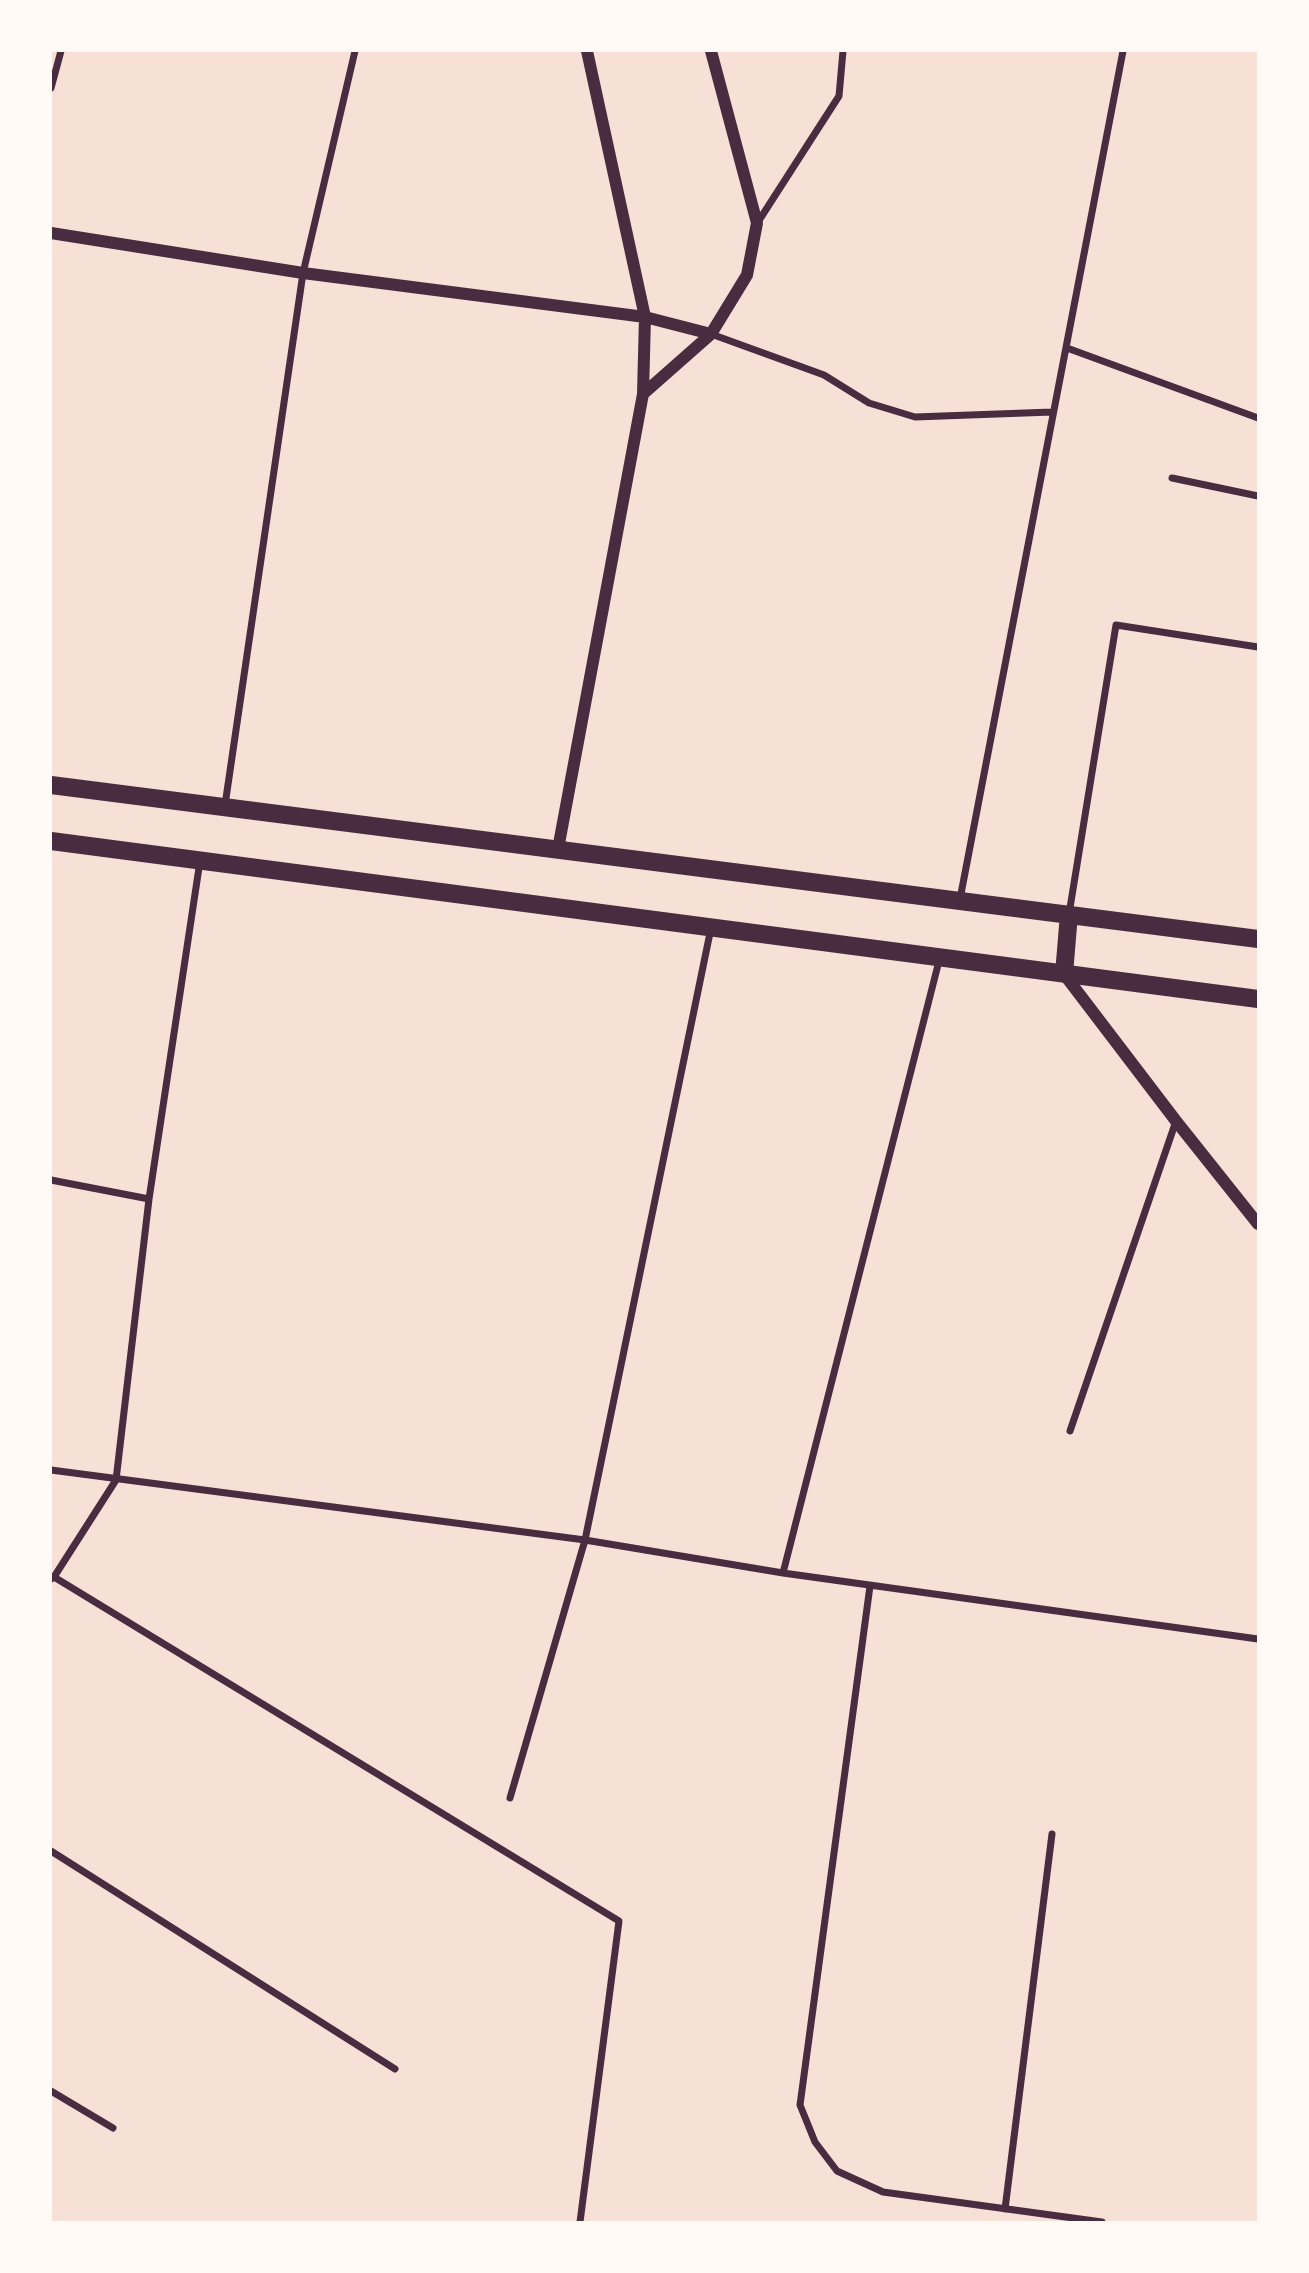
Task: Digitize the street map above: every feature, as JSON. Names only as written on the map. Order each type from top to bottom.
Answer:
[{"type":"main road","points":[[51,785],[1258,939]]},
{"type":"main road","points":[[51,841],[1258,999]]},
{"type":"main road","points":[[1064,974],[1069,914]]},
{"type":"street","points":[[51,88],[61,51]]},
{"type":"street","points":[[225,807],[303,272],[355,51]]},
{"type":"street","points":[[558,849],[643,394],[645,317],[587,51]]},
{"type":"street","points":[[711,51],[757,223]]},
{"type":"street","points":[[643,394],[711,334],[747,275],[757,223],[839,96],[843,51]]},
{"type":"street","points":[[960,900],[1123,51]]},
{"type":"street","points":[[51,233],[303,272],[645,317],[711,334],[824,375],[869,402],[915,416],[1052,412]]},
{"type":"street","points":[[1067,348],[1258,418]]},
{"type":"street","points":[[1172,478],[1258,496]]},
{"type":"street","points":[[1069,914],[1116,625],[1258,647]]},
{"type":"street","points":[[200,860],[149,1199],[116,1480],[53,1578],[619,1921],[580,2222]]},
{"type":"street","points":[[510,1798],[585,1540],[711,927]]},
{"type":"street","points":[[783,1573],[940,957]]},
{"type":"street","points":[[1064,974],[1258,1224]]},
{"type":"street","points":[[1070,1431],[1176,1121]]},
{"type":"street","points":[[51,1180],[149,1199]]},
{"type":"street","points":[[51,1470],[585,1540],[870,1586],[1258,1639]]},
{"type":"street","points":[[870,1586],[800,2105],[815,2142],[837,2171],[883,2192],[1102,2222]]},
{"type":"street","points":[[1005,2209],[1052,1835]]},
{"type":"street","points":[[51,1851],[395,2069]]},
{"type":"street","points":[[51,2091],[113,2128]]}]
